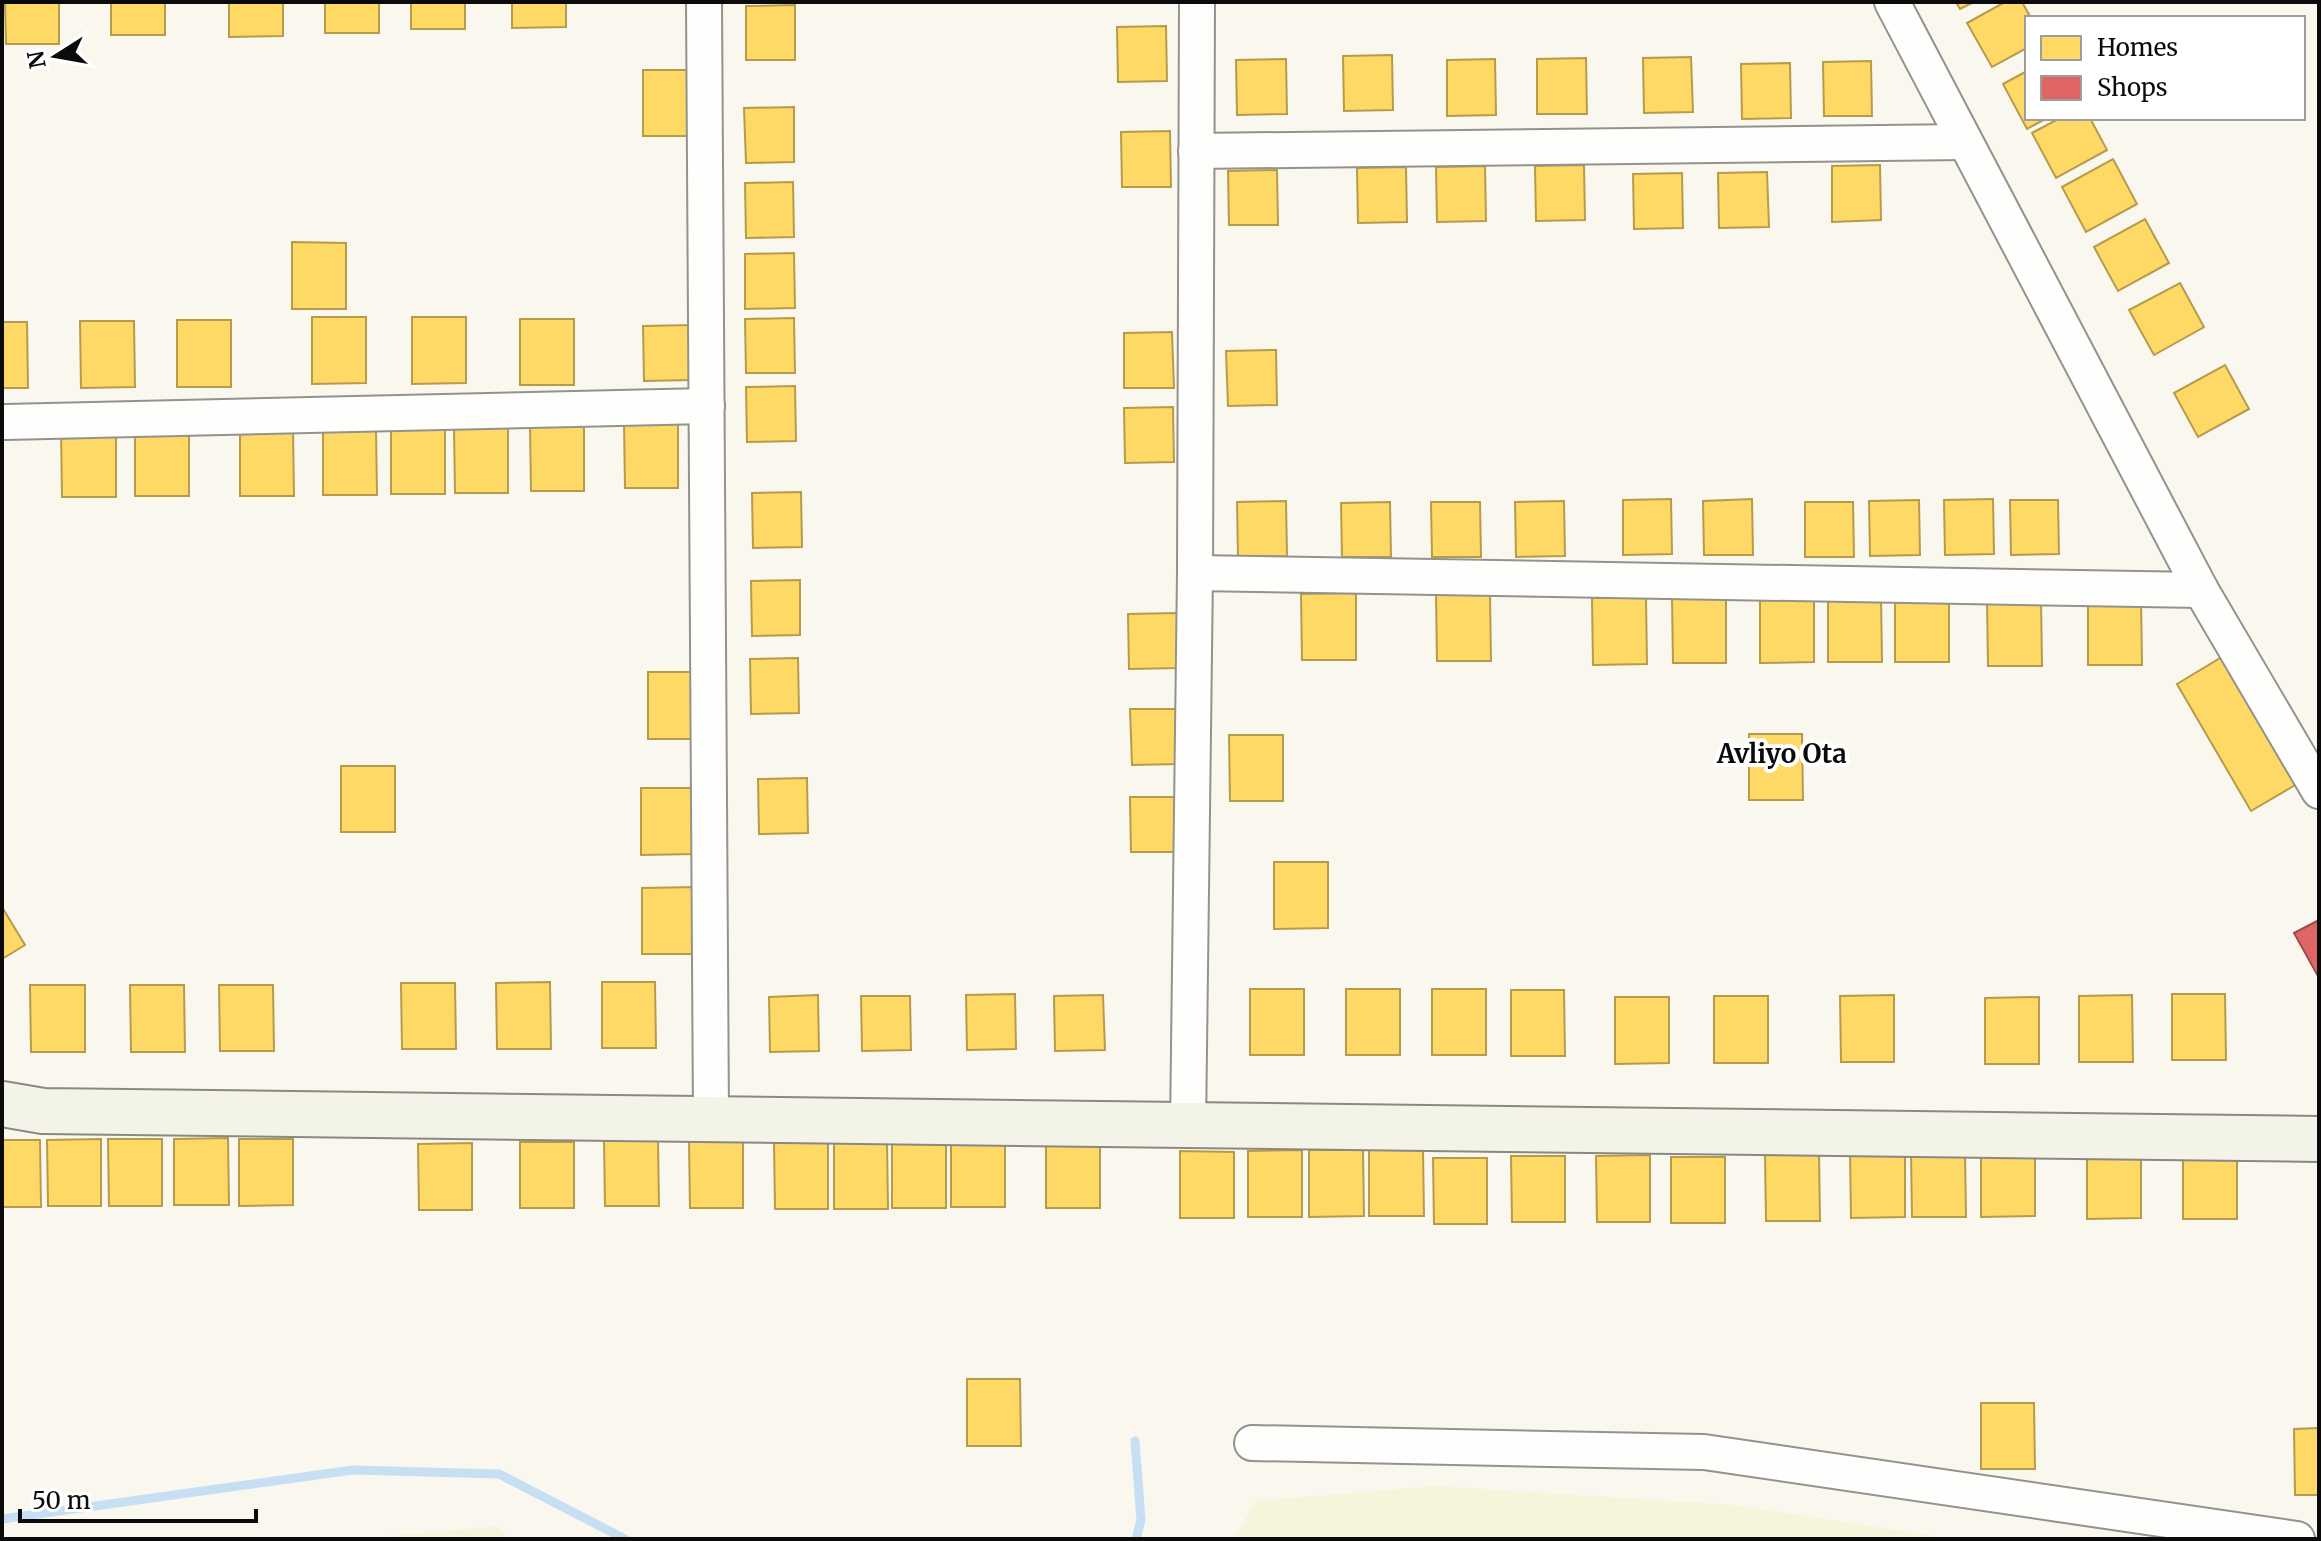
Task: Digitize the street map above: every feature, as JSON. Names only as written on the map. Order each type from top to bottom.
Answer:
[{"type":"street","points":[[704,2],[711,1118]]},
{"type":"street","points":[[1188,1128],[1195,573],[1197,2]]},
{"type":"street","points":[[1892,2],[2201,590],[2319,791]]},
{"type":"street","points":[[1196,151],[1964,142]]},
{"type":"street","points":[[5,422],[707,406]]},
{"type":"street","points":[[1195,573],[2201,590]]},
{"type":"street","points":[[2,1104],[43,1111],[711,1118],[1188,1128],[2319,1139]]},
{"type":"street","points":[[1252,1443],[1704,1452],[2297,1539]]},
{"type":"green space","points":[[1437,1486],[1735,1505],[1955,1539],[1233,1539],[1256,1501]]},
{"type":"green space","points":[[498,1526],[508,1539],[358,1539]]},
{"type":"building: Homes","points":[[5,2],[59,2],[59,44],[6,44]]},
{"type":"building: Homes","points":[[111,2],[165,2],[165,35],[111,35]]},
{"type":"building: Homes","points":[[229,2],[283,2],[283,36],[229,37]]},
{"type":"building: Homes","points":[[325,2],[379,2],[379,33],[325,33]]},
{"type":"building: Homes","points":[[411,2],[465,2],[465,29],[411,29]]},
{"type":"building: Homes","points":[[512,2],[566,2],[566,27],[512,28]]},
{"type":"building: Homes","points":[[1956,2],[1974,2],[1960,9]]},
{"type":"building: Homes","points":[[2005,2],[2022,2],[2030,16],[2025,16],[2025,49],[1992,67],[1967,23]]},
{"type":"building: Homes","points":[[795,5],[795,60],[746,60],[746,6]]},
{"type":"building: Homes","points":[[1166,26],[1167,81],[1118,82],[1117,27]]},
{"type":"building: Homes","points":[[1392,55],[1393,110],[1344,111],[1343,56]]},
{"type":"building: Homes","points":[[1691,57],[1693,112],[1644,113],[1643,58]]},
{"type":"building: Homes","points":[[1586,58],[1587,114],[1537,114],[1537,59]]},
{"type":"building: Homes","points":[[1286,59],[1287,114],[1237,115],[1236,60]]},
{"type":"building: Homes","points":[[1495,59],[1496,115],[1447,116],[1447,60]]},
{"type":"building: Homes","points":[[1871,61],[1872,116],[1824,116],[1823,62]]},
{"type":"building: Homes","points":[[1790,63],[1791,118],[1742,119],[1741,64]]},
{"type":"building: Homes","points":[[643,70],[697,70],[697,136],[643,136]]},
{"type":"building: Homes","points":[[2025,72],[2025,120],[2043,120],[2027,129],[2003,84]]},
{"type":"building: Homes","points":[[794,107],[794,162],[746,163],[744,108]]},
{"type":"building: Homes","points":[[2056,120],[2091,120],[2107,150],[2056,178],[2032,133]]},
{"type":"building: Homes","points":[[1170,131],[1171,187],[1122,187],[1121,132]]},
{"type":"building: Homes","points":[[2113,159],[2137,204],[2086,232],[2062,187]]},
{"type":"building: Homes","points":[[1584,165],[1585,220],[1536,221],[1535,166]]},
{"type":"building: Homes","points":[[1880,165],[1881,220],[1832,222],[1832,166]]},
{"type":"building: Homes","points":[[1485,166],[1486,221],[1437,222],[1436,167]]},
{"type":"building: Homes","points":[[1406,167],[1407,222],[1358,223],[1357,168]]},
{"type":"building: Homes","points":[[1277,170],[1278,225],[1229,225],[1228,171]]},
{"type":"building: Homes","points":[[1767,172],[1769,227],[1719,228],[1718,173]]},
{"type":"building: Homes","points":[[1682,173],[1683,228],[1634,229],[1633,174]]},
{"type":"building: Homes","points":[[793,182],[794,237],[746,238],[745,183]]},
{"type":"building: Homes","points":[[2145,219],[2169,263],[2118,291],[2094,247]]},
{"type":"building: Homes","points":[[292,242],[346,243],[346,309],[292,309]]},
{"type":"building: Homes","points":[[794,253],[795,308],[745,309],[745,254]]},
{"type":"building: Homes","points":[[2180,283],[2204,327],[2154,355],[2129,310]]},
{"type":"building: Homes","points":[[312,317],[366,317],[366,383],[312,384]]},
{"type":"building: Homes","points":[[412,317],[466,317],[466,383],[412,384]]},
{"type":"building: Homes","points":[[794,318],[795,373],[746,373],[745,319]]},
{"type":"building: Homes","points":[[520,319],[574,319],[574,385],[520,385]]},
{"type":"building: Homes","points":[[177,320],[231,320],[231,387],[177,387]]},
{"type":"building: Homes","points":[[80,321],[134,321],[135,387],[81,388]]},
{"type":"building: Homes","points":[[2,322],[27,322],[28,388],[2,388]]},
{"type":"building: Homes","points":[[692,325],[693,380],[644,381],[643,326]]},
{"type":"building: Homes","points":[[1172,332],[1174,388],[1124,388],[1124,333]]},
{"type":"building: Homes","points":[[1276,350],[1277,405],[1228,406],[1226,351]]},
{"type":"building: Homes","points":[[2225,365],[2249,409],[2198,437],[2174,393]]},
{"type":"building: Homes","points":[[795,386],[796,441],[747,442],[746,387]]},
{"type":"building: Homes","points":[[1173,407],[1174,462],[1125,463],[1124,408]]},
{"type":"building: Homes","points":[[624,422],[678,422],[678,488],[625,488]]},
{"type":"building: Homes","points":[[530,425],[584,425],[584,491],[531,491]]},
{"type":"building: Homes","points":[[454,427],[508,427],[508,493],[455,493]]},
{"type":"building: Homes","points":[[391,428],[445,428],[445,494],[391,494]]},
{"type":"building: Homes","points":[[293,429],[294,496],[240,496],[240,430]]},
{"type":"building: Homes","points":[[323,429],[376,429],[377,495],[323,495]]},
{"type":"building: Homes","points":[[61,430],[116,430],[116,497],[62,497]]},
{"type":"building: Homes","points":[[135,430],[189,430],[189,496],[135,496]]},
{"type":"building: Homes","points":[[801,492],[802,547],[753,548],[752,493]]},
{"type":"building: Homes","points":[[1671,499],[1672,554],[1623,555],[1623,500]]},
{"type":"building: Homes","points":[[1752,499],[1753,555],[1704,555],[1703,501]]},
{"type":"building: Homes","points":[[1993,499],[1994,554],[1945,555],[1944,500]]},
{"type":"building: Homes","points":[[1919,500],[1920,555],[1870,556],[1869,501]]},
{"type":"building: Homes","points":[[2010,500],[2058,500],[2059,554],[2011,555]]},
{"type":"building: Homes","points":[[1286,501],[1287,556],[1238,557],[1237,502]]},
{"type":"building: Homes","points":[[1564,501],[1565,556],[1516,557],[1515,502]]},
{"type":"building: Homes","points":[[1390,502],[1391,557],[1342,557],[1341,503]]},
{"type":"building: Homes","points":[[1431,502],[1480,502],[1481,557],[1432,557]]},
{"type":"building: Homes","points":[[1805,502],[1853,502],[1854,557],[1805,557]]},
{"type":"building: Homes","points":[[800,580],[800,635],[752,636],[751,581]]},
{"type":"building: Homes","points":[[1356,593],[1356,660],[1302,660],[1301,594]]},
{"type":"building: Homes","points":[[1436,594],[1490,594],[1491,661],[1437,661]]},
{"type":"building: Homes","points":[[1760,596],[1814,596],[1814,662],[1760,663]]},
{"type":"building: Homes","points":[[1828,596],[1881,596],[1882,662],[1828,662]]},
{"type":"building: Homes","points":[[1895,596],[1949,596],[1949,662],[1895,662]]},
{"type":"building: Homes","points":[[1672,597],[1726,597],[1726,663],[1673,663]]},
{"type":"building: Homes","points":[[1592,598],[1646,598],[1647,664],[1593,665]]},
{"type":"building: Homes","points":[[2088,598],[2141,598],[2142,665],[2088,665]]},
{"type":"building: Homes","points":[[1987,599],[2041,599],[2042,666],[1988,666]]},
{"type":"building: Homes","points":[[1177,613],[1178,668],[1129,669],[1128,614]]},
{"type":"building: Homes","points":[[2222,657],[2297,784],[2251,811],[2177,684]]},
{"type":"building: Homes","points":[[798,658],[799,713],[751,714],[750,659]]},
{"type":"building: Homes","points":[[648,672],[702,672],[702,739],[648,739]]},
{"type":"building: Homes","points":[[1130,709],[1179,709],[1180,764],[1132,765]]},
{"type":"building: Homes","points":[[1749,734],[1802,734],[1803,800],[1749,800]]},
{"type":"building: Homes","points":[[1229,735],[1283,735],[1283,801],[1230,801]]},
{"type":"building: Homes","points":[[341,766],[395,766],[395,832],[341,832]]},
{"type":"building: Homes","points":[[807,778],[808,833],[759,834],[758,779]]},
{"type":"building: Homes","points":[[641,788],[695,788],[695,854],[641,855]]},
{"type":"building: Homes","points":[[1130,797],[1179,797],[1180,852],[1131,852]]},
{"type":"building: Homes","points":[[1274,862],[1328,862],[1328,928],[1274,929]]},
{"type":"building: Homes","points":[[696,887],[696,954],[642,954],[642,888]]},
{"type":"building: Homes","points":[[2,907],[25,945],[2,959]]},
{"type":"building: Homes","points":[[550,982],[551,1049],[497,1049],[496,983]]},
{"type":"building: Homes","points":[[602,982],[655,982],[656,1048],[602,1048]]},
{"type":"building: Homes","points":[[401,983],[455,983],[456,1049],[402,1049]]},
{"type":"building: Homes","points":[[30,985],[85,985],[85,1052],[31,1052]]},
{"type":"building: Homes","points":[[130,985],[184,985],[185,1052],[131,1052]]},
{"type":"building: Homes","points":[[219,985],[273,985],[274,1051],[220,1051]]},
{"type":"building: Homes","points":[[1250,989],[1304,989],[1304,1055],[1250,1055]]},
{"type":"building: Homes","points":[[1346,989],[1400,989],[1400,1055],[1346,1055]]},
{"type":"building: Homes","points":[[1432,989],[1486,989],[1486,1055],[1432,1055]]},
{"type":"building: Homes","points":[[1511,990],[1564,990],[1565,1056],[1511,1056]]},
{"type":"building: Homes","points":[[1015,994],[1016,1049],[967,1050],[966,995]]},
{"type":"building: Homes","points":[[2172,994],[2225,994],[2226,1060],[2172,1060]]},
{"type":"building: Homes","points":[[818,995],[819,1051],[770,1052],[769,997]]},
{"type":"building: Homes","points":[[1103,995],[1105,1050],[1055,1051],[1054,996]]},
{"type":"building: Homes","points":[[1894,995],[1894,1062],[1841,1062],[1840,996]]},
{"type":"building: Homes","points":[[2132,995],[2133,1062],[2079,1062],[2079,996]]},
{"type":"building: Homes","points":[[861,996],[910,996],[911,1050],[862,1051]]},
{"type":"building: Homes","points":[[1714,996],[1768,996],[1768,1063],[1714,1063]]},
{"type":"building: Homes","points":[[1615,997],[1669,997],[1669,1063],[1615,1064]]},
{"type":"building: Homes","points":[[2039,997],[2039,1064],[1985,1064],[1985,998]]},
{"type":"building: Homes","points":[[228,1138],[229,1205],[174,1205],[174,1139]]},
{"type":"building: Homes","points":[[101,1139],[101,1206],[48,1206],[47,1140]]},
{"type":"building: Homes","points":[[108,1139],[162,1139],[162,1206],[109,1206]]},
{"type":"building: Homes","points":[[239,1139],[293,1139],[293,1205],[239,1206]]},
{"type":"building: Homes","points":[[2,1140],[40,1140],[41,1207],[2,1207]]},
{"type":"building: Homes","points":[[604,1140],[658,1140],[659,1206],[605,1206]]},
{"type":"building: Homes","points":[[689,1141],[743,1141],[743,1208],[690,1208]]},
{"type":"building: Homes","points":[[892,1141],[946,1141],[946,1208],[892,1208]]},
{"type":"building: Homes","points":[[951,1141],[1005,1141],[1005,1207],[951,1207]]},
{"type":"building: Homes","points":[[520,1142],[574,1142],[574,1208],[520,1208]]},
{"type":"building: Homes","points":[[828,1142],[828,1209],[775,1209],[774,1143]]},
{"type":"building: Homes","points":[[887,1142],[888,1209],[834,1209],[834,1143]]},
{"type":"building: Homes","points":[[1046,1142],[1100,1142],[1100,1208],[1046,1208]]},
{"type":"building: Homes","points":[[472,1143],[472,1210],[419,1210],[418,1144]]},
{"type":"building: Homes","points":[[1302,1150],[1302,1217],[1248,1217],[1248,1151]]},
{"type":"building: Homes","points":[[1309,1150],[1363,1150],[1364,1216],[1309,1217]]},
{"type":"building: Homes","points":[[1369,1150],[1423,1150],[1424,1216],[1369,1216]]},
{"type":"building: Homes","points":[[1981,1150],[2035,1150],[2035,1216],[1981,1217]]},
{"type":"building: Homes","points":[[1180,1151],[1234,1152],[1234,1218],[1180,1218]]},
{"type":"building: Homes","points":[[1850,1151],[1905,1151],[1905,1217],[1851,1218]]},
{"type":"building: Homes","points":[[1911,1151],[1965,1151],[1966,1217],[1912,1217]]},
{"type":"building: Homes","points":[[2087,1152],[2141,1152],[2141,1218],[2087,1219]]},
{"type":"building: Homes","points":[[2237,1152],[2237,1219],[2183,1219],[2183,1153]]},
{"type":"building: Homes","points":[[1819,1154],[1820,1221],[1766,1221],[1765,1155]]},
{"type":"building: Homes","points":[[1650,1155],[1650,1222],[1597,1222],[1596,1156]]},
{"type":"building: Homes","points":[[1511,1156],[1565,1156],[1565,1222],[1512,1222]]},
{"type":"building: Homes","points":[[1671,1157],[1725,1157],[1725,1223],[1671,1223]]},
{"type":"building: Homes","points":[[1433,1158],[1487,1158],[1487,1224],[1434,1224]]},
{"type":"building: Homes","points":[[967,1379],[1020,1379],[1021,1446],[967,1446]]},
{"type":"building: Homes","points":[[1981,1403],[2034,1403],[2035,1469],[1981,1469]]},
{"type":"building: Homes","points":[[2319,1428],[2319,1495],[2295,1495],[2294,1429]]},
{"type":"building: Shops","points":[[2319,920],[2319,978],[2294,933]]},
{"type":"waterway","points":[[1135,1441],[1141,1520],[1136,1539]]},
{"type":"waterway","points":[[2,1519],[353,1470],[499,1474],[625,1539]]},
{"type":"district","name":"Avliyo Ota","points":[[1782,753]]}]
